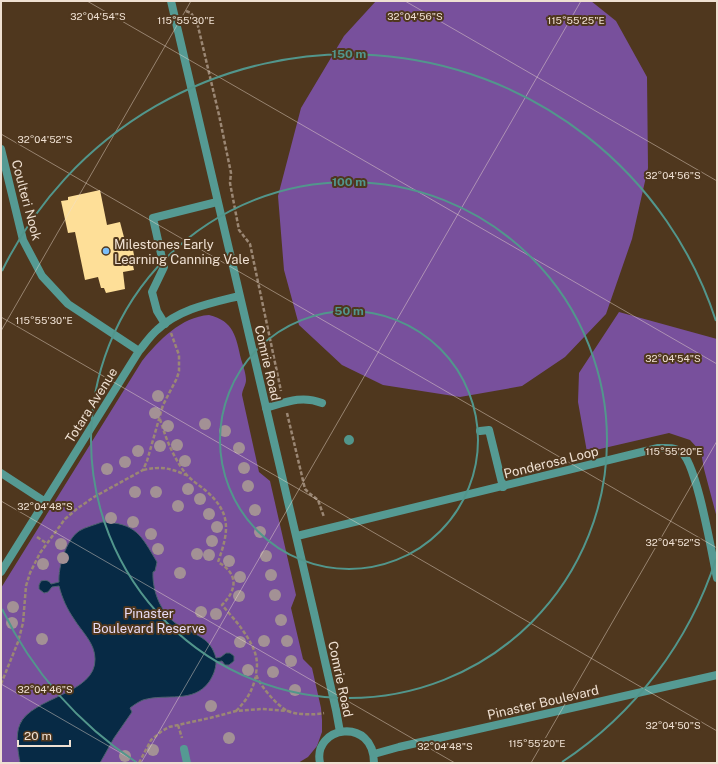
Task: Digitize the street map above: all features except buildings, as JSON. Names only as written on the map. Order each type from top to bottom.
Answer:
[{"type":"street","name":"Comrie Road","points":[[171,1],[239,296],[297,536],[340,732]]},
{"type":"street","name":"Coulteri Nook","points":[[1,149],[23,240],[42,276],[68,304],[139,351]]},
{"type":"street","points":[[165,324],[157,311],[152,292],[164,267],[153,218],[217,202]]},
{"type":"street","name":"Totara Avenue","points":[[1,572],[139,351],[158,329],[172,318],[208,304],[239,296]]},
{"type":"street","points":[[266,408],[299,399],[312,399],[322,403]]},
{"type":"street","points":[[480,431],[489,430],[503,487]]},
{"type":"street","name":"Ponderosa Loop","points":[[297,536],[658,448],[675,449],[682,452],[687,458],[696,481],[715,560],[717,578]]},
{"type":"street","points":[[1,473],[44,501]]},
{"type":"street","name":"Pinaster Boulevard","points":[[374,754],[717,675]]},
{"type":"street","name":"Comrie Road","points":[[320,763],[320,751],[324,742],[331,736],[340,732],[349,731],[359,734],[371,745],[374,754]]},
{"type":"street","points":[[184,749],[187,763]]},
{"type":"street","points":[[374,754],[374,763]]},
{"type":"path","points":[[184,10],[191,13],[197,22],[231,173],[230,183],[239,230],[250,244],[282,394]]},
{"type":"path","points":[[143,470],[148,461],[163,405],[179,371],[179,355],[171,332]]},
{"type":"path","points":[[286,412],[305,489],[318,500],[324,518]]},
{"type":"path","points":[[160,418],[168,443],[187,476]]},
{"type":"path","points":[[1,684],[18,642],[23,623],[26,586],[30,572],[40,552],[65,519],[78,508],[94,497],[143,470],[162,467],[174,469],[187,476],[206,491],[219,506],[224,515],[226,530],[225,541],[218,562],[230,572],[234,586],[230,597],[222,605],[248,638],[257,661],[254,683],[248,697],[236,711]]},
{"type":"path","points":[[256,674],[269,694],[278,704],[288,711]]},
{"type":"path","points":[[139,763],[152,740],[164,729],[169,727],[236,711],[267,709],[319,714],[336,710]]},
{"type":"green space","points":[[376,1],[591,1],[616,21],[647,77],[648,168],[632,239],[606,314],[565,357],[522,386],[460,397],[383,385],[342,365],[299,325],[284,270],[278,196],[301,108],[344,36]]},
{"type":"green space","points":[[619,312],[717,339],[717,518],[701,452],[690,440],[669,433],[587,452],[578,402],[579,373]]},
{"type":"green space","name":"Pinaster Boulevard Reserve","points":[[209,315],[224,321],[229,326],[235,337],[246,375],[242,395],[259,472],[270,481],[296,595],[291,608],[303,659],[312,668],[321,708],[322,732],[317,746],[308,757],[298,763],[1,763],[1,588],[142,361],[171,331],[189,320]]},
{"type":"water","points":[[102,522],[123,525],[136,532],[142,538],[157,562],[155,571],[153,572],[153,580],[156,595],[163,610],[174,622],[206,641],[216,658],[221,657],[226,653],[230,653],[234,656],[234,661],[229,665],[225,665],[222,661],[216,662],[214,672],[209,682],[203,689],[195,693],[187,696],[143,700],[130,708],[132,712],[114,738],[100,763],[20,763],[17,738],[18,728],[27,715],[37,707],[75,688],[93,671],[95,659],[93,648],[88,638],[69,611],[59,586],[52,587],[48,592],[44,593],[39,589],[39,585],[41,581],[45,580],[51,584],[59,582],[61,562],[74,535],[84,528]]},
{"type":"place","name":"Milestones Early Learning Canning Vale","points":[[106,251]]}]
